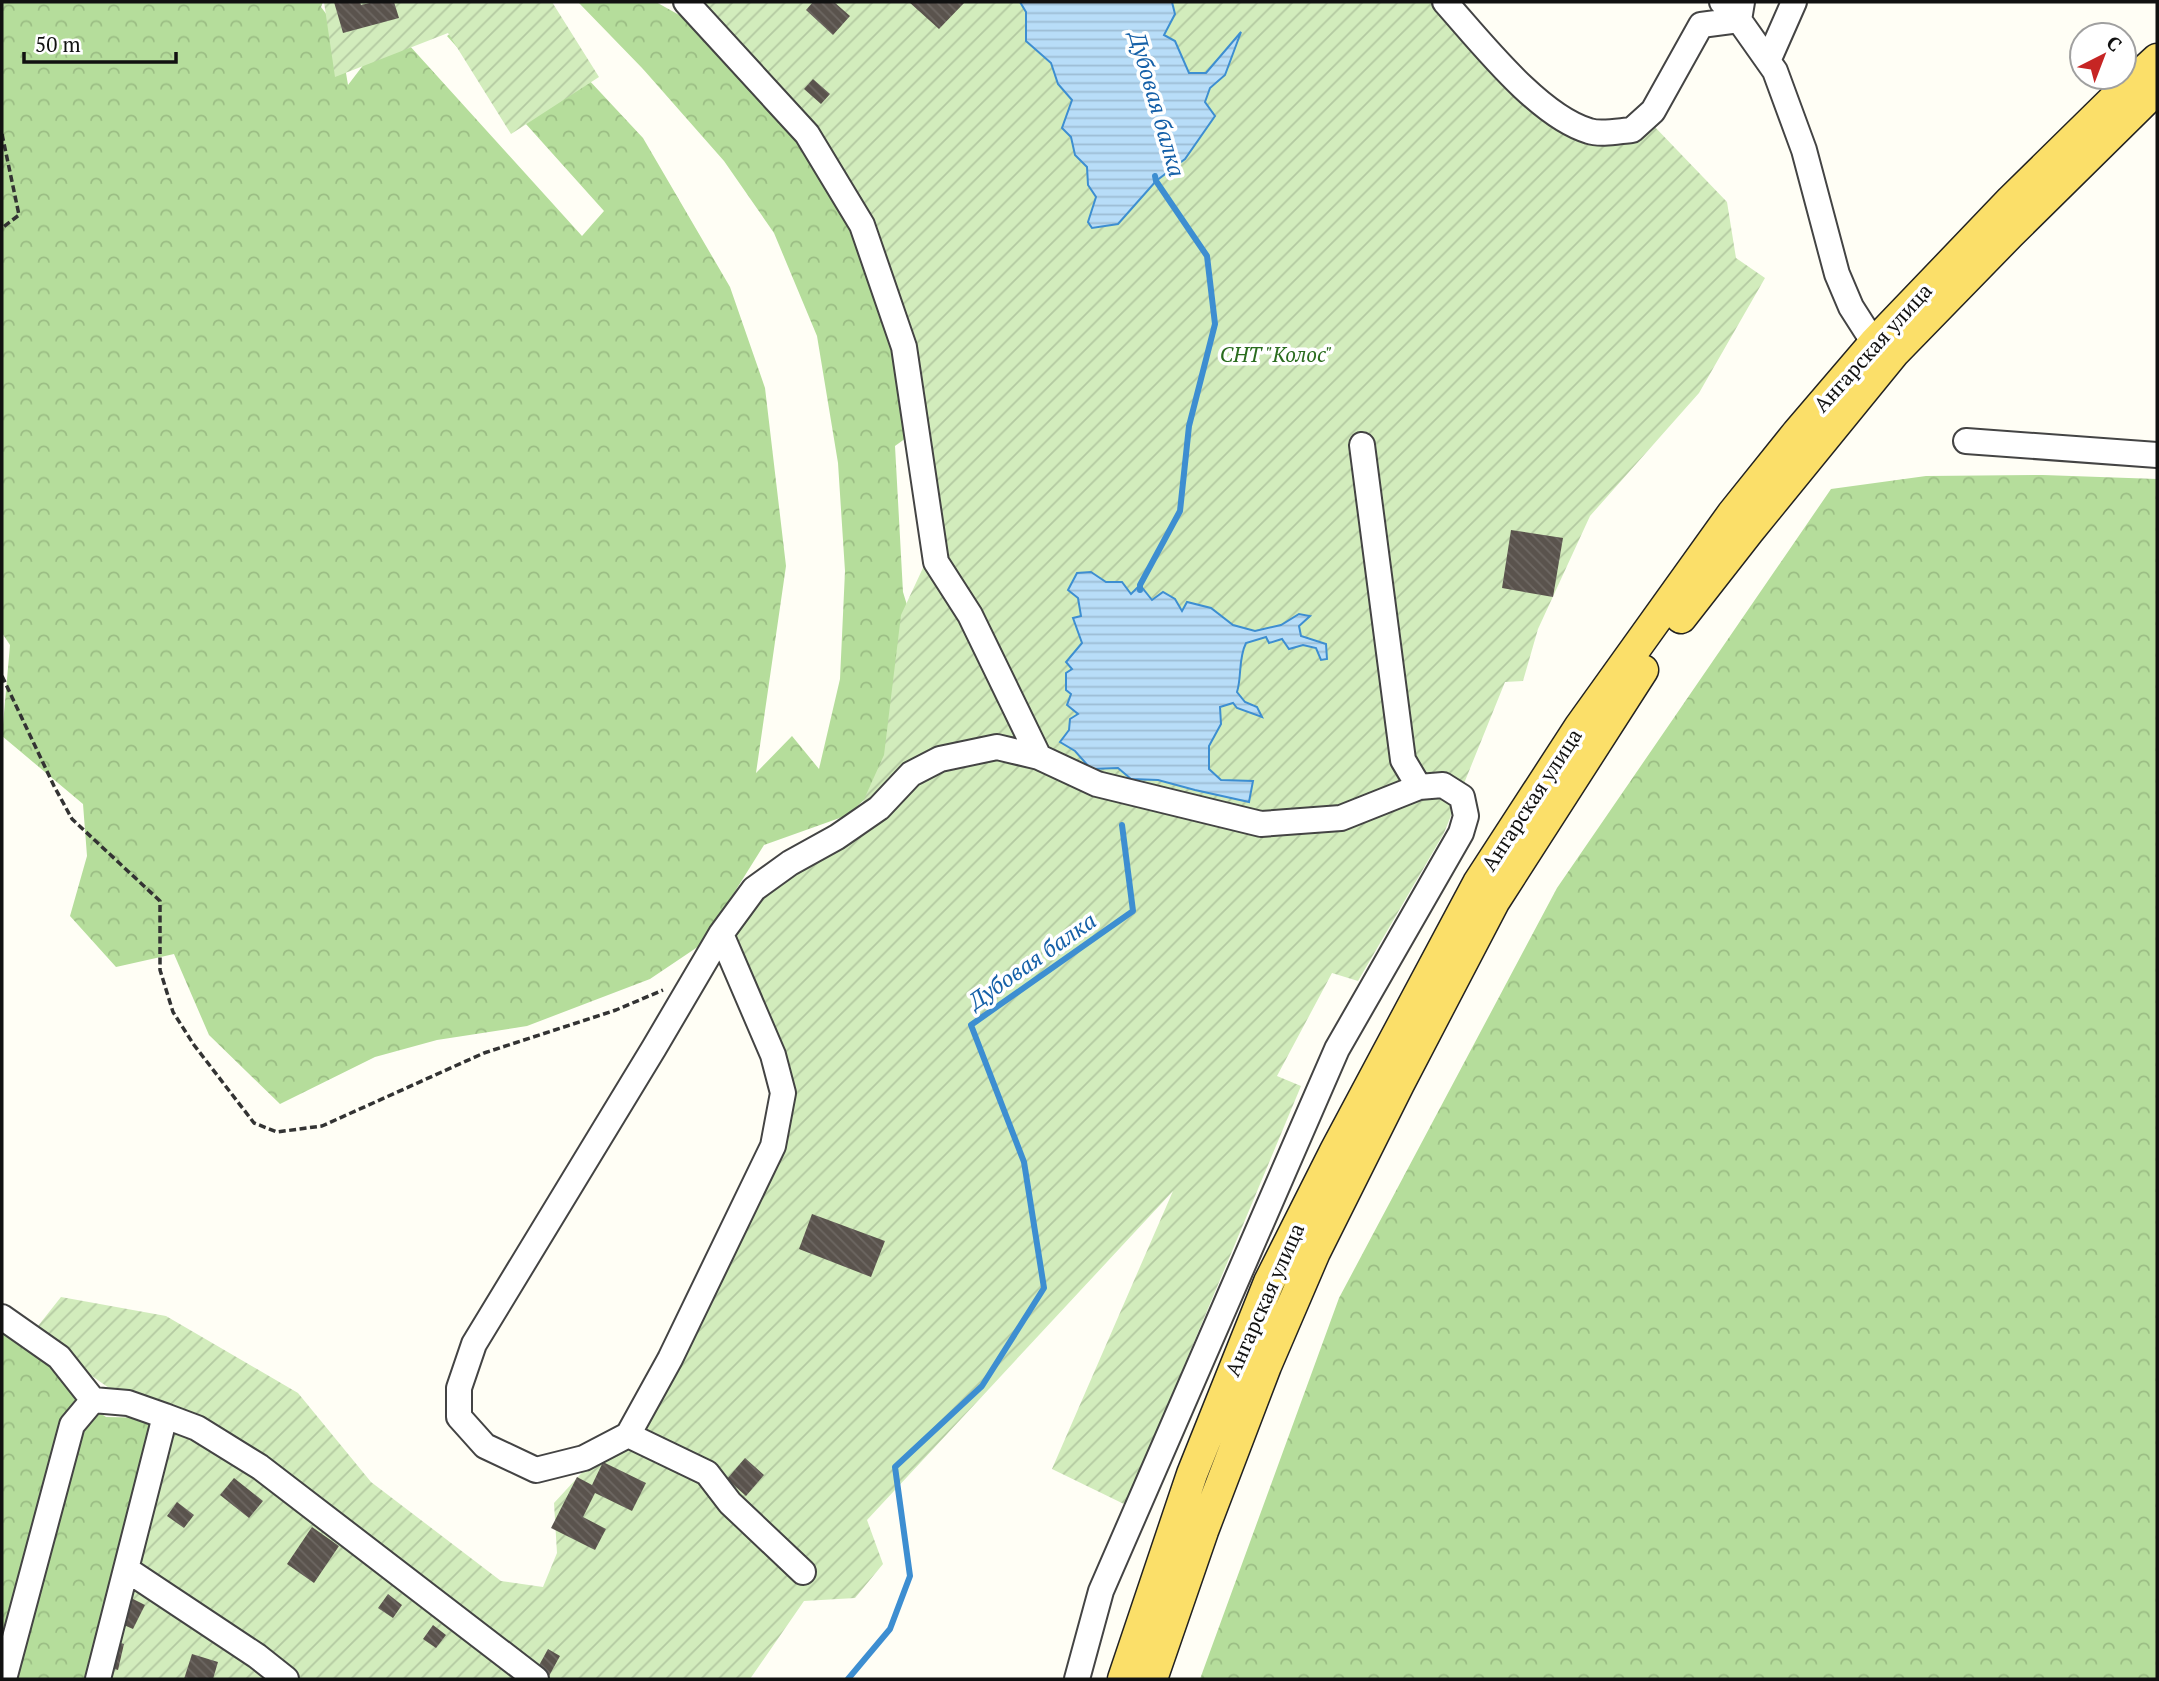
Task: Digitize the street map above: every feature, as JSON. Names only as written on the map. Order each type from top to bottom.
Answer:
[{"type":"main road","name":"Ангарская улица","points":[[1123,1679],[1192,1474],[1269,1282],[1336,1149],[1478,883],[1580,726],[1732,514],[1874,343],[2021,190],[2157,59]]},
{"type":"main road","name":"Ангарская улица","points":[[1152,1679],[1203,1531],[1266,1366],[1315,1252],[1392,1096],[1494,902],[1655,652],[1757,521],[1894,353],[2157,89]]},
{"type":"street","points":[[686,2],[807,134],[862,225],[904,347],[936,562],[970,615],[1039,757]]},
{"type":"street","points":[[1445,2],[1510,75],[1562,120],[1592,132],[1632,130],[1653,111],[1702,24],[1741,11]]},
{"type":"street","points":[[1722,2],[1741,11],[1775,71],[1804,150],[1837,274],[1851,307],[1874,343]]},
{"type":"street","points":[[1768,61],[1794,2]]},
{"type":"street","points":[[1966,441],[2157,455]]},
{"type":"street","points":[[1362,445],[1403,760],[1419,787]]},
{"type":"street","points":[[721,934],[773,1055],[783,1093],[773,1146],[670,1359],[628,1435],[584,1458],[536,1469],[485,1446],[459,1418],[459,1388],[474,1344],[721,934],[754,889],[790,863],[837,837],[879,808],[911,774],[940,758],[997,747],[1039,757],[1097,784],[1261,824],[1341,818],[1419,787],[1443,785],[1462,797],[1466,816],[1461,833],[1332,1061],[1101,1591],[1077,1679]]},
{"type":"street","points":[[2,1317],[59,1357],[93,1400],[128,1404],[197,1428],[260,1468],[536,1679]]},
{"type":"street","points":[[4,1679],[72,1424],[93,1400]]},
{"type":"street","points":[[98,1679],[165,1416]]},
{"type":"street","points":[[628,1435],[707,1473],[730,1503],[803,1572]]},
{"type":"street","points":[[126,1569],[257,1656],[286,1679]]},
{"type":"path","points":[[2,134],[19,215],[2,228]]},
{"type":"path","points":[[2,676],[72,819],[160,901],[160,970],[173,1012],[194,1045],[254,1123],[277,1132],[322,1126],[484,1054],[616,1010],[697,975]]},
{"type":"green space","points":[[2,2],[323,2],[321,7],[339,31],[348,85],[374,51],[409,45],[582,236],[604,211],[447,36],[492,2],[516,2],[643,138],[730,287],[765,388],[786,566],[756,773],[792,736],[819,769],[840,679],[845,571],[838,463],[817,336],[774,233],[724,161],[643,69],[578,2],[656,2],[774,68],[856,229],[899,352],[906,438],[895,446],[903,592],[917,638],[899,767],[848,815],[764,845],[702,944],[650,979],[527,1026],[437,1040],[375,1057],[280,1104],[209,1035],[174,954],[116,967],[70,916],[87,856],[83,804],[2,736],[10,645],[2,633]]},
{"type":"green space","points":[[324,2],[552,2],[599,77],[511,134],[448,33],[335,77]]},
{"type":"green space","name":"СНТ \"Колос\"","points":[[692,2],[1435,2],[1550,125],[1579,136],[1652,124],[1727,202],[1736,258],[1765,278],[1699,393],[1590,516],[1538,629],[1523,681],[1505,682],[1444,833],[1358,981],[1332,973],[1277,1076],[1301,1086],[1126,1505],[1052,1469],[1173,1191],[867,1520],[883,1564],[855,1598],[804,1601],[750,1679],[87,1679],[154,1431],[152,1418],[69,1360],[38,1326],[61,1297],[166,1316],[298,1393],[371,1482],[501,1581],[543,1587],[557,1553],[554,1503],[611,1441],[683,1313],[764,1141],[772,1083],[722,955],[752,899],[848,835],[884,755],[901,615],[936,540],[927,416],[920,364],[888,278],[834,158]]},
{"type":"green space","points":[[2043,475],[2157,479],[2157,1679],[1200,1679],[1339,1298],[1557,888],[1831,489],[1926,476]]},
{"type":"green space","points":[[2,1322],[57,1363],[83,1401],[106,1417],[152,1418],[87,1679],[2,1679]]},
{"type":"water","points":[[1020,2],[1172,2],[1175,14],[1164,35],[1175,41],[1189,73],[1206,73],[1241,32],[1225,75],[1210,88],[1205,102],[1215,116],[1185,159],[1156,181],[1118,224],[1092,228],[1088,222],[1096,197],[1088,185],[1087,167],[1075,155],[1071,137],[1062,128],[1072,100],[1058,84],[1051,63],[1026,41],[1026,12]]},
{"type":"water","points":[[1091,572],[1106,582],[1122,582],[1131,594],[1140,585],[1152,600],[1163,592],[1175,599],[1182,611],[1187,602],[1211,608],[1233,625],[1255,631],[1281,625],[1299,614],[1310,616],[1299,626],[1301,636],[1326,644],[1327,659],[1321,660],[1316,648],[1303,645],[1289,649],[1282,639],[1269,643],[1266,637],[1246,643],[1237,692],[1245,702],[1257,707],[1262,717],[1237,708],[1233,703],[1220,707],[1221,724],[1209,746],[1209,769],[1221,780],[1253,781],[1249,802],[1158,780],[1131,779],[1118,768],[1091,769],[1075,751],[1060,742],[1069,730],[1070,719],[1078,714],[1067,705],[1071,694],[1066,690],[1066,673],[1072,669],[1066,662],[1082,643],[1073,618],[1081,616],[1078,598],[1068,590],[1077,573]]},
{"type":"building","points":[[334,2],[360,2],[361,5],[394,2],[399,18],[343,33]]},
{"type":"building","points":[[813,2],[834,2],[850,16],[833,35],[806,10]]},
{"type":"building","points":[[909,2],[965,2],[939,29]]},
{"type":"building","points":[[813,79],[830,94],[821,104],[804,89]]},
{"type":"building","points":[[1511,530],[1563,538],[1553,597],[1502,588]]},
{"type":"building","points":[[812,1214],[885,1241],[871,1277],[799,1249]]},
{"type":"building","points":[[745,1458],[764,1475],[746,1496],[727,1479]]},
{"type":"building","points":[[603,1462],[646,1483],[632,1511],[595,1493],[583,1517],[606,1529],[595,1550],[551,1528],[577,1477],[592,1485]]},
{"type":"building","points":[[234,1478],[263,1501],[249,1518],[220,1495]]},
{"type":"building","points":[[177,1502],[194,1515],[184,1528],[167,1516]]},
{"type":"building","points":[[312,1527],[339,1546],[314,1583],[287,1564]]},
{"type":"building","points":[[388,1594],[402,1605],[393,1618],[378,1608]]},
{"type":"building","points":[[129,1597],[145,1605],[133,1629],[117,1622]]},
{"type":"building","points":[[433,1625],[446,1635],[436,1648],[423,1639]]},
{"type":"building","points":[[110,1640],[124,1644],[118,1670],[104,1666]]},
{"type":"building","points":[[548,1649],[560,1656],[549,1676],[537,1669]]},
{"type":"building","points":[[192,1654],[218,1662],[213,1679],[184,1679]]},
{"type":"waterway","name":"Дубовая балка","points":[[1140,590],[1140,585],[1180,511],[1189,426],[1215,324],[1207,256],[1155,176]]},
{"type":"waterway","name":"Дубовая балка","points":[[848,1679],[890,1629],[910,1576],[895,1467],[982,1386],[1044,1288],[1024,1162],[971,1025],[1133,911],[1122,825]]}]
